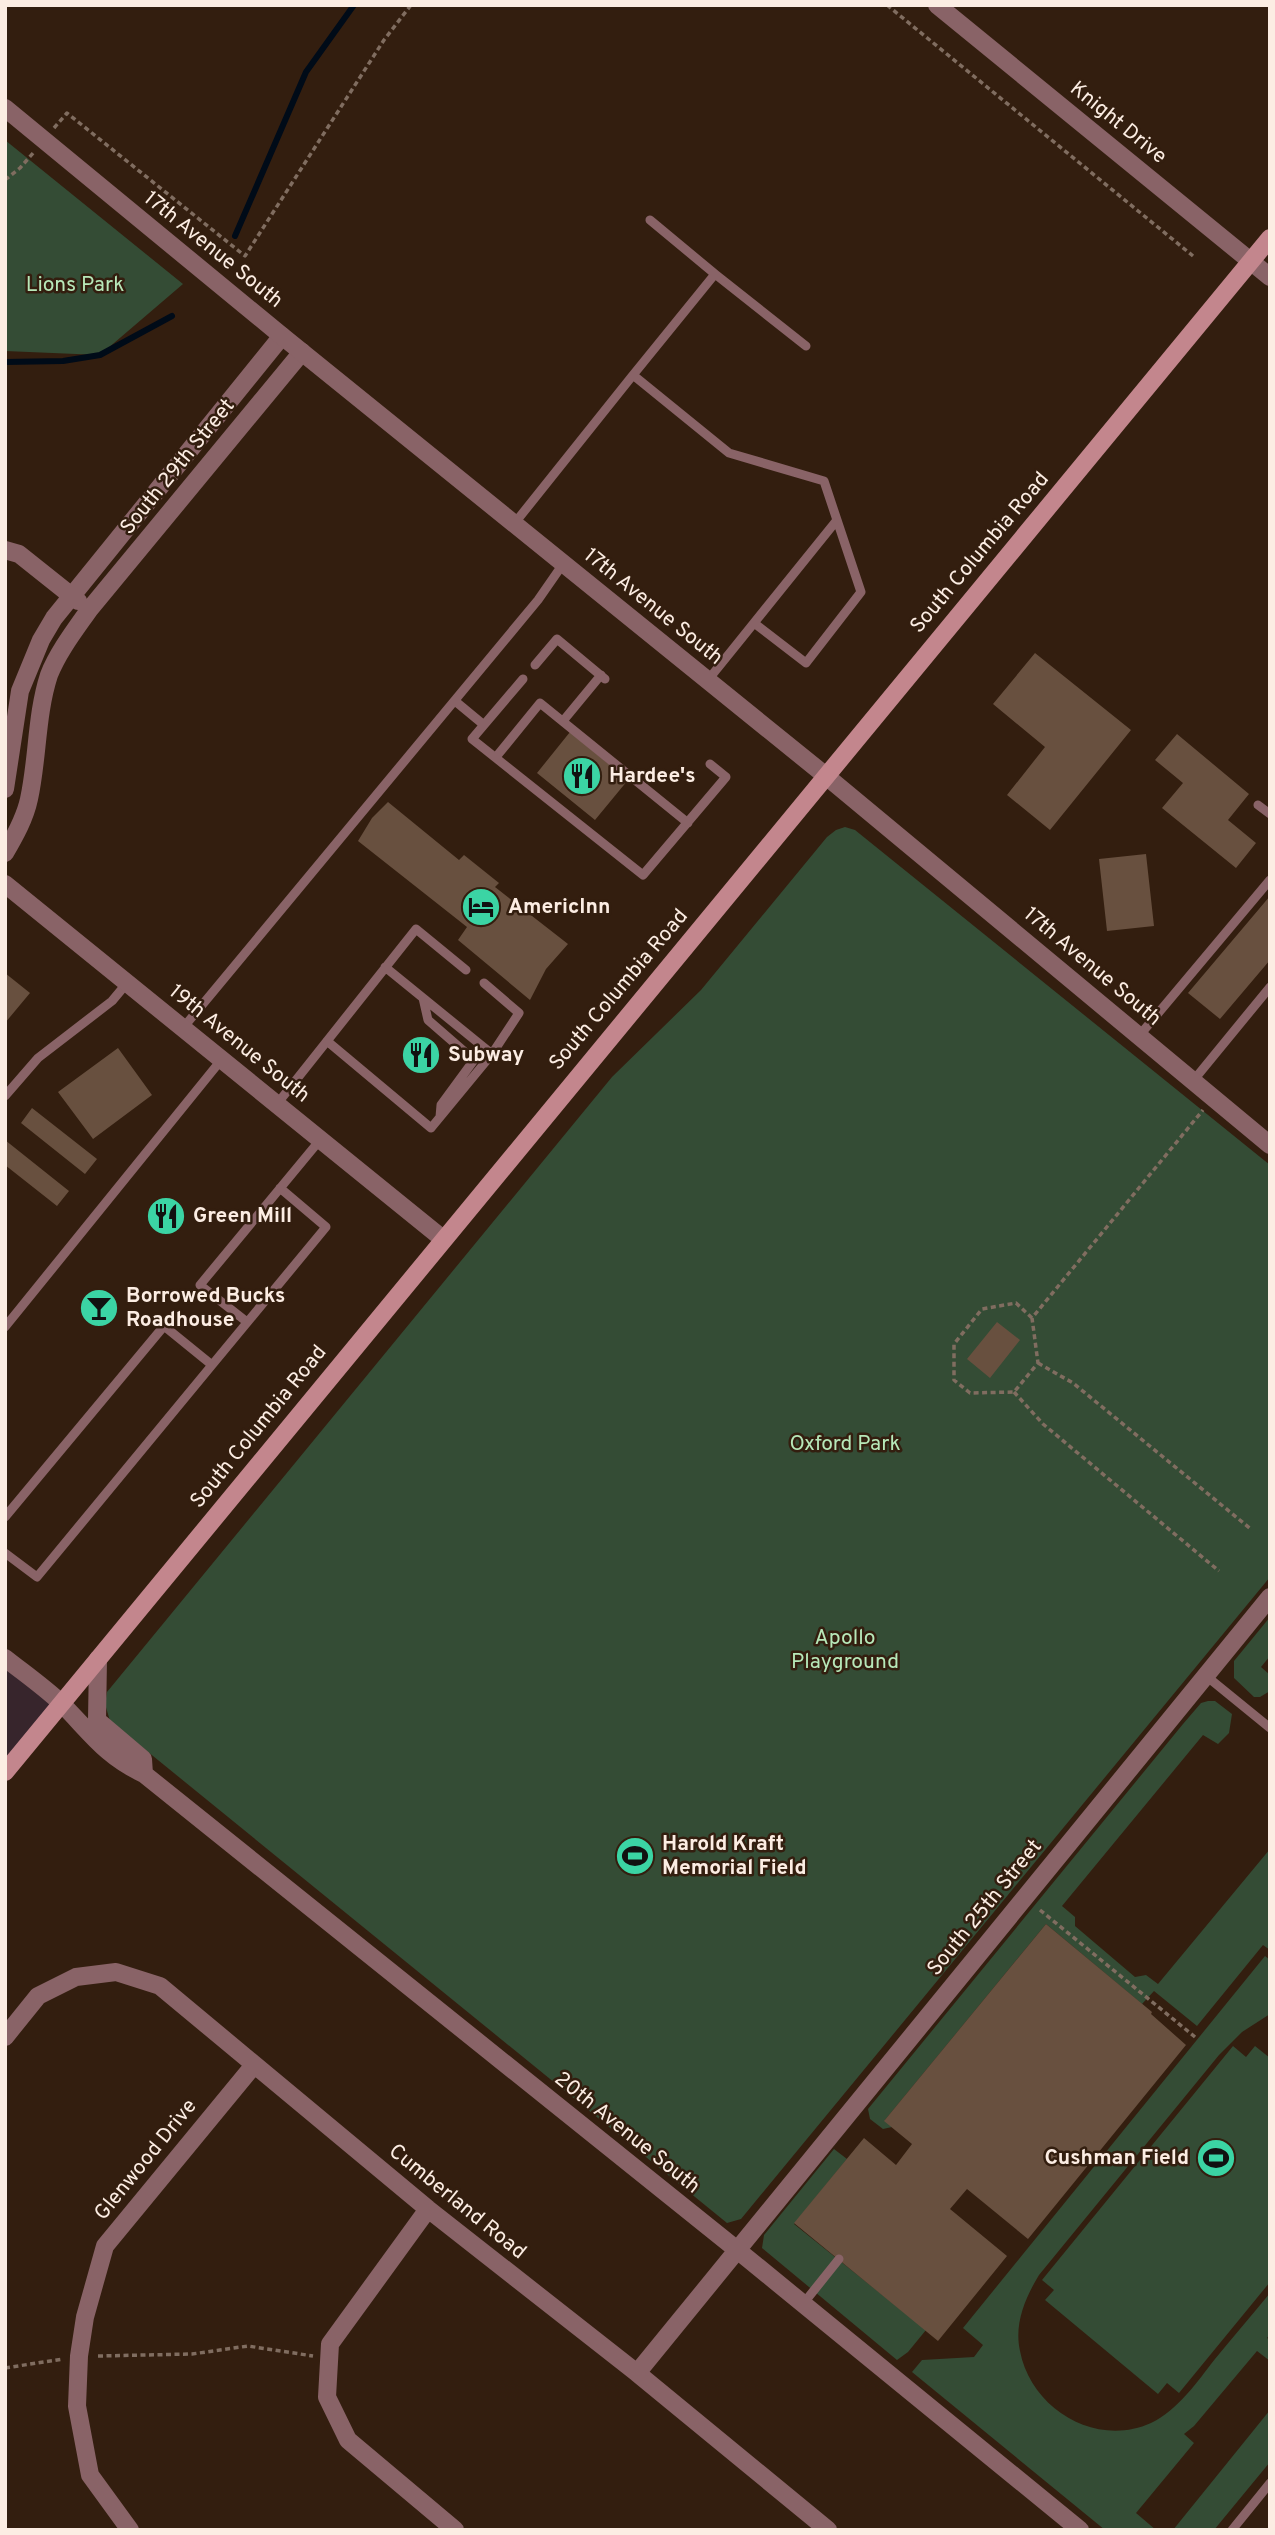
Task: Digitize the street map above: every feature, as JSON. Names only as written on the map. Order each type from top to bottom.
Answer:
[{"type":"main road","name":"South Columbia Road","points":[[5,1772],[1270,238]]},
{"type":"street","name":"Knight Drive","points":[[937,5],[1270,277]]},
{"type":"street","name":"17th Avenue South","points":[[5,108],[826,776],[1270,1145]]},
{"type":"street","name":"South 29th Street","points":[[5,789],[20,691],[41,640],[54,618],[282,336]]},
{"type":"street","name":"South 29th Street","points":[[5,853],[16,835],[29,799],[40,712],[50,674],[68,640],[89,610],[302,352]]},
{"type":"street","points":[[5,550],[19,554],[89,610]]},
{"type":"street","name":"19th Avenue South","points":[[5,884],[443,1239]]},
{"type":"street","name":"South 25th Street","points":[[637,2373],[1270,1597]]},
{"type":"street","name":"20th Avenue South","points":[[5,1658],[61,1703],[86,1731],[123,1764],[144,1774],[736,2249],[1080,2530]]},
{"type":"street","name":"20th Avenue South","points":[[98,1659],[97,1720],[143,1759],[144,1774]]},
{"type":"street","name":"Cumberland Road","points":[[5,2037],[38,1996],[76,1977],[116,1972],[160,1986],[428,2209],[637,2373],[828,2530]]},
{"type":"street","name":"Glenwood Drive","points":[[130,2530],[90,2475],[77,2406],[79,2356],[85,2317],[105,2246],[254,2065]]},
{"type":"street","points":[[428,2209],[330,2344],[327,2397],[348,2440],[455,2530]]},
{"type":"lane","points":[[650,220],[806,346]]},
{"type":"lane","points":[[514,524],[715,274]]},
{"type":"lane","points":[[633,375],[729,453],[824,481],[861,592],[806,663],[754,622]]},
{"type":"lane","points":[[708,680],[837,520]]},
{"type":"lane","points":[[183,1028],[538,600],[563,564]]},
{"type":"lane","points":[[535,665],[557,639],[603,677],[563,721]]},
{"type":"lane","points":[[523,679],[472,738],[643,875],[726,777],[710,764]]},
{"type":"lane","points":[[455,701],[484,725]]},
{"type":"lane","points":[[496,757],[540,703],[688,823]]},
{"type":"lane","points":[[1258,804],[1270,814]]},
{"type":"lane","points":[[1139,1036],[1270,880]]},
{"type":"lane","points":[[277,1104],[416,929],[466,970]]},
{"type":"lane","points":[[385,967],[492,1054]]},
{"type":"lane","points":[[5,1096],[37,1058],[112,1001],[127,983]]},
{"type":"lane","points":[[327,1041],[431,1128],[492,1054],[519,1013],[484,984]]},
{"type":"lane","points":[[1193,1081],[1270,987]]},
{"type":"lane","points":[[423,997],[428,1020],[474,1060],[441,1105],[440,1117]]},
{"type":"lane","points":[[5,1327],[222,1059]]},
{"type":"lane","points":[[247,1322],[200,1285],[320,1140]]},
{"type":"lane","points":[[5,1553],[37,1577],[326,1227],[280,1188]]},
{"type":"lane","points":[[5,1517],[164,1326],[212,1365]]},
{"type":"lane","points":[[1205,1675],[1270,1728]]},
{"type":"lane","points":[[803,2304],[839,2259]]},
{"type":"lane","points":[[1232,2530],[1270,2483]]},
{"type":"path","points":[[67,113],[244,256],[384,40],[411,5]]},
{"type":"path","points":[[887,5],[1193,256]]},
{"type":"path","points":[[5,180],[20,168]]},
{"type":"path","points":[[1032,1318],[1213,1098]]},
{"type":"path","points":[[1016,1303],[1032,1318],[1038,1363],[1014,1392],[970,1393],[954,1380],[954,1344],[982,1309],[1016,1303]]},
{"type":"path","points":[[1038,1363],[1073,1383],[1252,1530]]},
{"type":"path","points":[[1014,1392],[1043,1424],[1219,1571]]},
{"type":"path","points":[[1024,1896],[1195,2037]]},
{"type":"path","points":[[5,2368],[79,2356],[192,2354],[248,2346],[329,2358]]},
{"type":"shaded area","points":[[5,1658],[61,1703],[5,1772]]},
{"type":"green space","name":"Lions Park","points":[[5,140],[183,284],[100,355],[5,351]]},
{"type":"green space","name":"Oxford Park","points":[[845,827],[855,830],[1270,1165],[1270,1577],[741,2219],[727,2223],[110,1721],[105,1704],[107,1692],[612,1077],[701,990],[827,837]]},
{"type":"green space","points":[[1270,1617],[1270,1656],[1261,1667],[1270,1675],[1270,1691],[1260,1697],[1254,1697],[1234,1678],[1234,1661]]},
{"type":"green space","points":[[1215,1701],[1232,1714],[1229,1733],[1218,1744],[1203,1735],[1062,1906],[1075,1917],[1075,1926],[1135,1977],[1146,1975],[1158,1984],[1270,1849],[1270,1950],[1263,1945],[1197,2026],[1154,1991],[1142,2004],[1046,1924],[885,2120],[892,2127],[883,2129],[870,2119],[868,2109],[1183,1724],[1201,1703]]},
{"type":"green space","points":[[1265,1956],[1270,1960],[1270,2014],[1242,2032],[1219,2055],[1039,2275],[1022,2312],[1018,2331],[1020,2351],[1037,2390],[1052,2406],[1069,2418],[1088,2426],[1109,2430],[1130,2429],[1151,2423],[1170,2411],[1194,2386],[1270,2293],[1270,2334],[1267,2338],[1270,2340],[1270,2361],[1257,2351],[1194,2426],[1184,2434],[1194,2443],[1136,2513],[1156,2530],[1105,2530],[912,2372],[922,2360],[974,2357],[983,2345],[963,2328]]},
{"type":"green space","name":"Cushman Field","points":[[1233,2046],[1246,2057],[1255,2046],[1270,2058],[1270,2282],[1179,2393],[1167,2383],[1158,2394],[1045,2300],[1054,2290],[1042,2280]]},
{"type":"green space","points":[[834,2149],[847,2159],[794,2224],[926,2330],[908,2352],[897,2360],[762,2248],[764,2235]]},
{"type":"green space","points":[[1270,2410],[1270,2462],[1214,2530],[1173,2530]]},
{"type":"building","points":[[1035,653],[1131,730],[1050,830],[1007,795],[1045,747],[993,704]]},
{"type":"building","name":"Hardee's","points":[[570,732],[628,780],[595,820],[537,773]]},
{"type":"building","points":[[1177,734],[1249,794],[1228,820],[1256,843],[1236,868],[1162,808],[1183,783],[1155,760]]},
{"type":"building","name":"AmericInn","points":[[388,802],[459,860],[464,855],[499,883],[495,887],[568,944],[546,969],[530,1000],[458,940],[467,927],[358,841],[372,818]]},
{"type":"building","points":[[1146,854],[1154,926],[1107,931],[1099,859]]},
{"type":"building","points":[[1270,896],[1270,960],[1220,1019],[1188,993]]},
{"type":"building","points":[[5,973],[30,993],[5,1023]]},
{"type":"building","points":[[118,1048],[152,1095],[93,1139],[58,1092]]},
{"type":"building","points":[[32,1108],[97,1159],[85,1174],[21,1123]]},
{"type":"building","points":[[5,1140],[69,1191],[57,1206],[5,1165]]},
{"type":"building","points":[[997,1322],[1020,1340],[990,1378],[967,1359]]},
{"type":"building","points":[[1046,1924],[1152,2012],[1151,2014],[1186,2045],[1028,2239],[967,2189],[950,2209],[1007,2256],[938,2341],[794,2223],[864,2138],[896,2165],[912,2144],[884,2121]]},
{"type":"waterway","points":[[235,236],[306,72],[354,5]]},
{"type":"waterway","points":[[5,362],[63,361],[100,355],[172,316]]},
{"type":"place","name":"Hardee's","points":[[582,776]]},
{"type":"place","name":"AmericInn","points":[[481,907]]},
{"type":"place","name":"Subway","points":[[421,1055]]},
{"type":"place","name":"Green Mill","points":[[166,1216]]},
{"type":"place","name":"Borrowed Bucks Roadhouse","points":[[99,1308]]},
{"type":"place","name":"Harold Kraft Memorial Field","points":[[635,1856]]},
{"type":"place","name":"Cushman Field","points":[[1216,2158]]},
{"type":"park label","name":"Apollo Playground","points":[[845,1650]]}]
